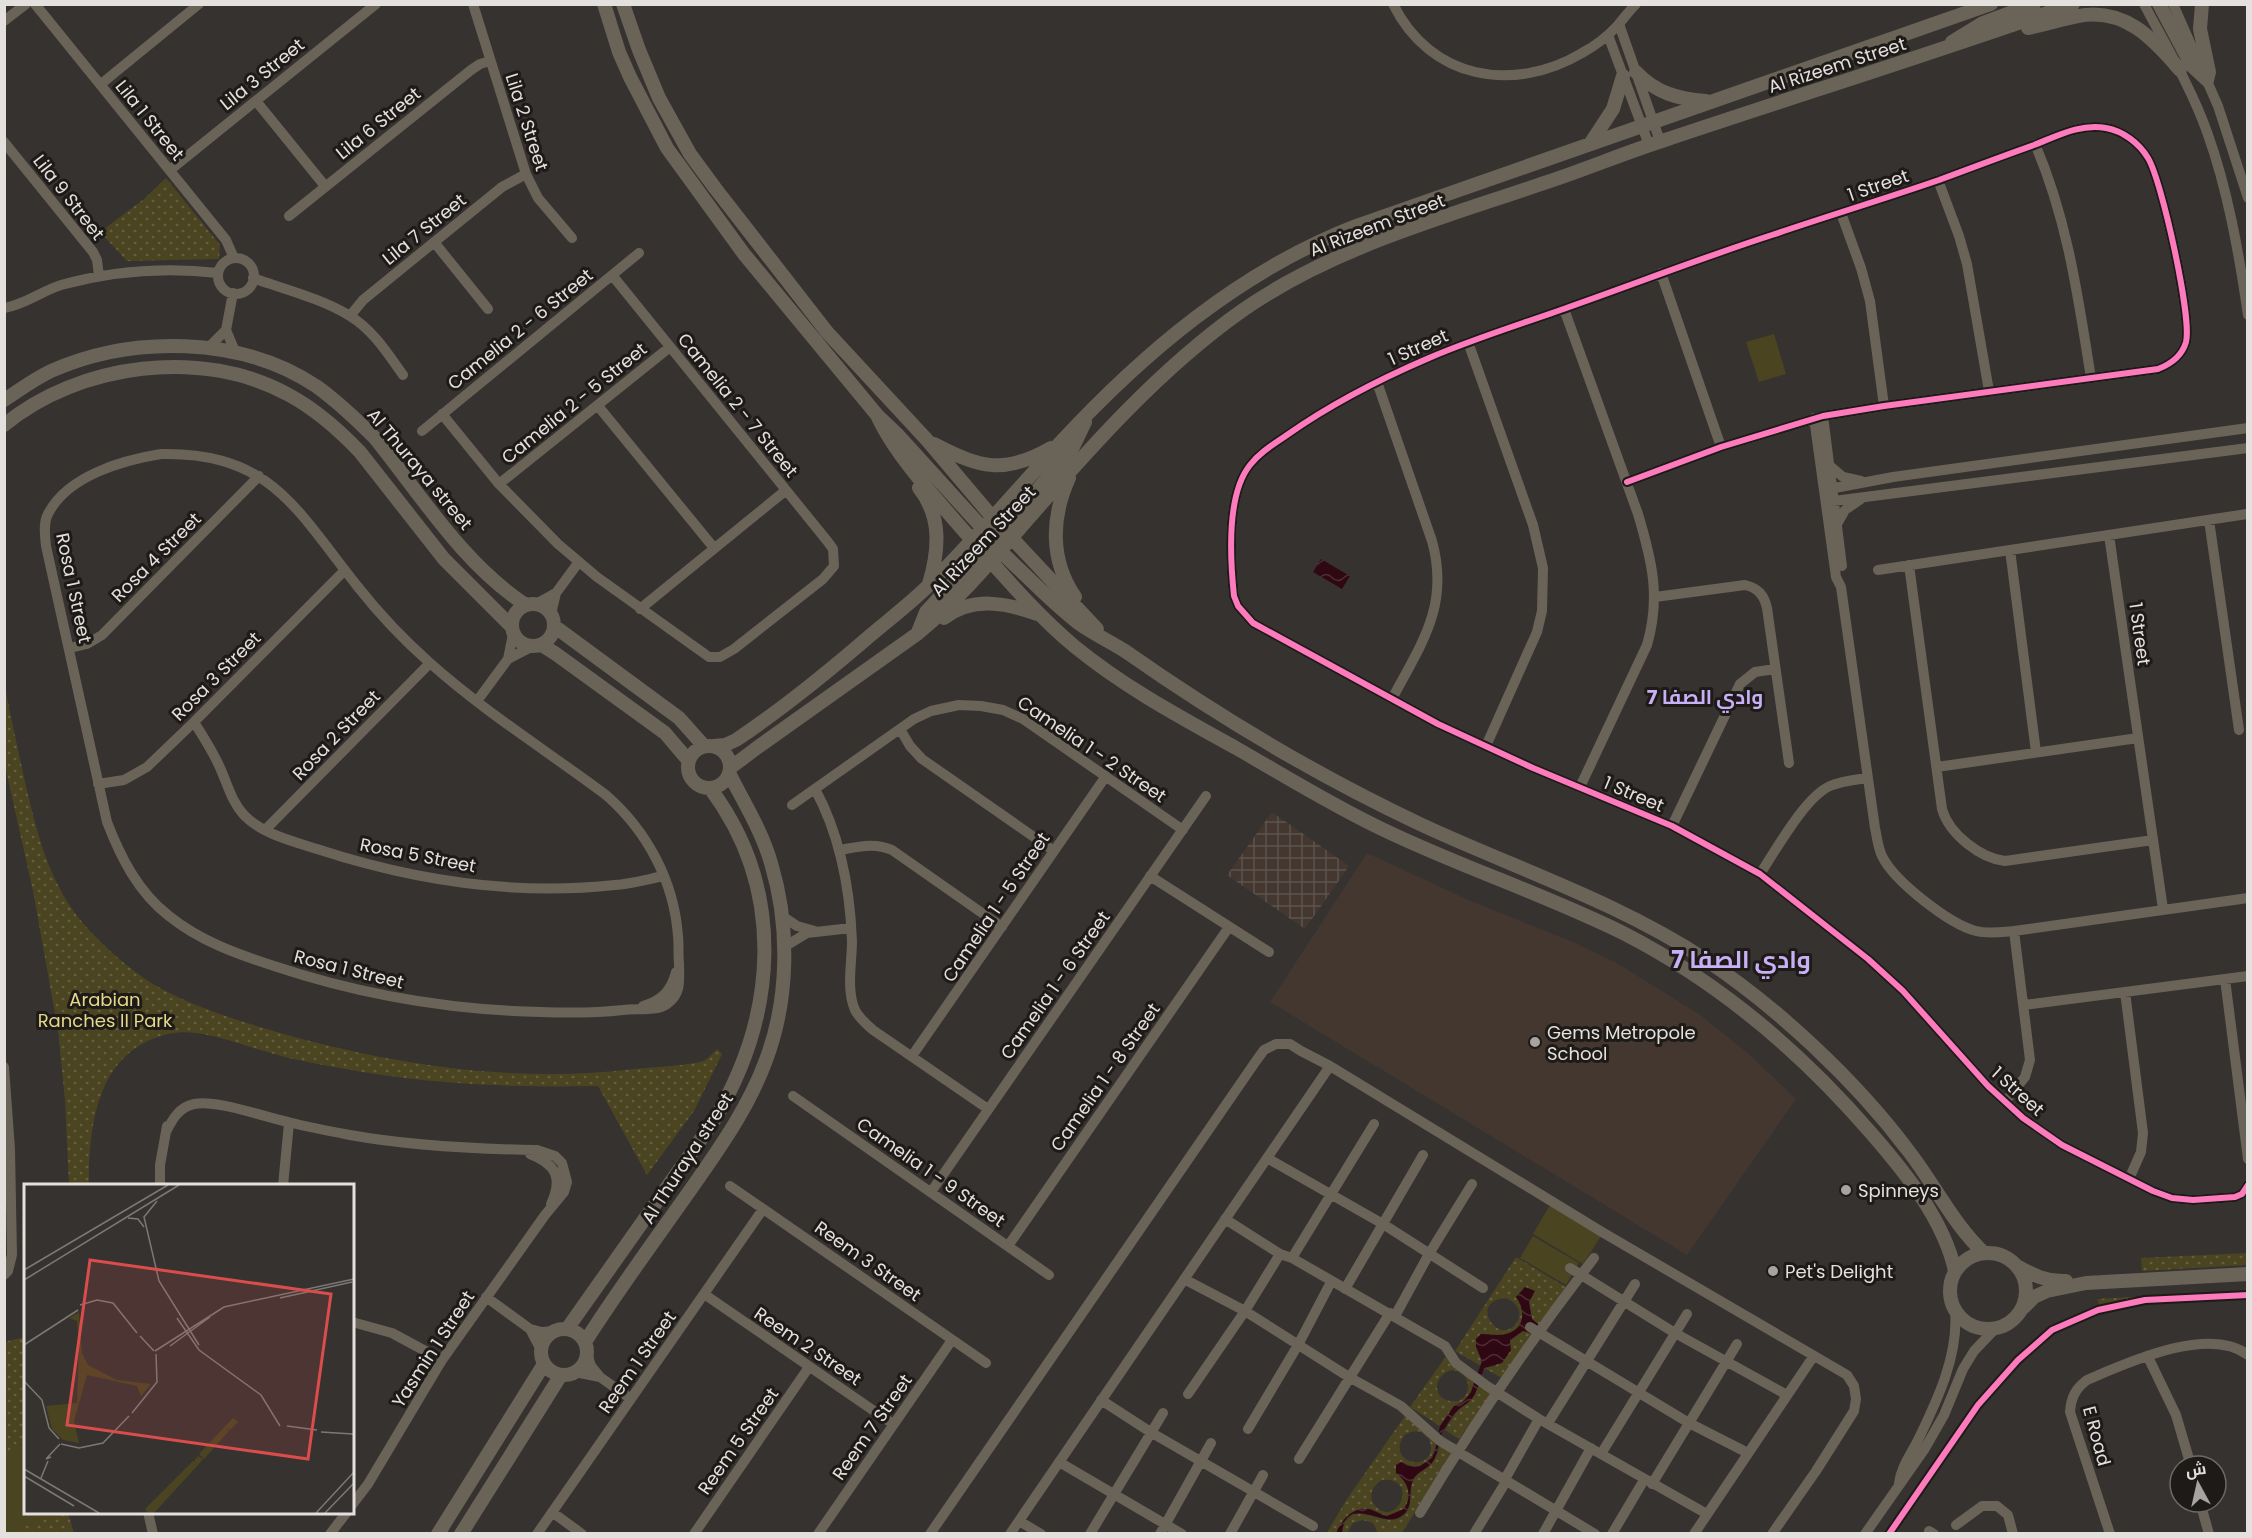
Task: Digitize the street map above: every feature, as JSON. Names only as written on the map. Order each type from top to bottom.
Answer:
[{"type":"street","points":[[4,21],[26,4]]},
{"type":"street","name":"Lila 1 Street","points":[[35,4],[229,244],[234,258]]},
{"type":"street","points":[[101,84],[199,4]]},
{"type":"street","name":"Lila 3 Street","points":[[170,170],[376,4]]},
{"type":"street","name":"Lila 2 Street","points":[[473,4],[526,174],[538,198],[572,238]]},
{"type":"street","points":[[604,4],[619,52],[667,148],[744,254],[877,416],[897,434],[995,543],[1073,619],[1107,639],[1204,705],[1351,790],[1424,826],[1628,916],[1709,962],[1779,1017],[1854,1087],[1906,1148],[1958,1224],[1984,1252]]},
{"type":"street","points":[[623,4],[655,90],[690,154],[814,316],[927,440],[993,518],[995,543],[1042,616],[1073,645],[1135,690],[1321,798],[1386,831],[1592,918],[1652,949],[1744,1010],[1836,1093],[1885,1149],[1910,1182],[1943,1234],[1955,1271]]},
{"type":"street","points":[[1394,4],[1408,29],[1426,48],[1453,65],[1484,75],[1516,75],[1547,69],[1581,54],[1608,35],[1636,4]]},
{"type":"street","name":"Al Rizeem Street","points":[[993,518],[1060,442],[1186,323],[1288,256],[1356,225],[1991,4]]},
{"type":"street","points":[[1944,49],[1974,27],[2034,4]]},
{"type":"street","name":"Al Rizeem Street","points":[[995,543],[1072,470],[1177,361],[1237,314],[1293,278],[1372,242],[1654,143],[1944,49],[2073,4]]},
{"type":"street","points":[[2144,4],[2180,70],[2201,116],[2214,155],[2245,280],[2247,315]]},
{"type":"street","points":[[2159,4],[2192,66],[2207,80]]},
{"type":"street","points":[[2173,4],[2230,136],[2247,198]]},
{"type":"street","points":[[2202,4],[2200,29],[2209,72],[2207,80]]},
{"type":"street","points":[[2015,25],[2028,28],[2091,14],[2118,18],[2146,34],[2180,70]]},
{"type":"street","points":[[1619,24],[1629,74],[1654,143]]},
{"type":"street","points":[[1608,35],[1629,74],[1667,95],[1682,99],[1711,101]]},
{"type":"street","name":"Lila 6 Street","points":[[290,216],[475,66],[490,62]]},
{"type":"street","points":[[1590,144],[1613,109],[1629,74]]},
{"type":"street","points":[[256,101],[325,186]]},
{"type":"street","name":"1 Street","points":[[1627,482],[1721,447],[1818,417],[1989,391],[2158,369],[2168,365],[2183,350],[2187,340],[2187,318],[2163,203],[2151,162],[2143,150],[2120,132],[2106,128],[2082,128],[1468,342],[1377,382],[1316,414],[1262,452],[1249,466],[1234,499],[1233,584],[1238,606],[1253,623],[1438,724],[1486,747],[1672,826],[1760,874],[1868,958],[1903,991],[2005,1102],[2023,1118],[2062,1145],[2162,1195],[2183,1199],[2235,1197],[2242,1194],[2247,1185]]},
{"type":"street","name":"Lila 9 Street","points":[[4,142],[93,252],[97,260],[99,276]]},
{"type":"street","points":[[2035,144],[2051,185],[2069,248],[2091,378]]},
{"type":"street","name":"Lila 7 Street","points":[[350,316],[363,300],[506,183],[526,174]]},
{"type":"street","points":[[1938,180],[1956,226],[1967,264],[1989,391]]},
{"type":"street","name":"1 Street","points":[[1841,213],[1870,301],[1884,406]]},
{"type":"street","points":[[434,242],[488,309]]},
{"type":"street","name":"Camelia 2 - 6 Street","points":[[422,431],[639,253]]},
{"type":"street","points":[[234,258],[251,266],[253,278],[244,292],[233,293],[223,288],[218,279],[218,273],[224,263],[234,258]]},
{"type":"street","points":[[4,308],[58,286],[99,276],[157,270],[218,273]]},
{"type":"street","points":[[1661,273],[1721,447]]},
{"type":"street","name":"Camelia 2 - 7 Street","points":[[612,275],[828,542],[835,558],[834,566],[823,579],[734,649],[715,658],[704,654],[640,609]]},
{"type":"street","points":[[253,278],[350,316],[382,345],[403,375]]},
{"type":"street","points":[[233,293],[226,330],[236,354]]},
{"type":"street","points":[[4,302],[23,301]]},
{"type":"street","name":"1 Street","points":[[1564,309],[1646,541],[1655,597],[1654,621],[1647,645],[1580,787]]},
{"type":"street","points":[[208,348],[226,330]]},
{"type":"street","name":"1 Street","points":[[1468,342],[1533,525],[1543,568],[1542,611],[1537,632],[1486,747]]},
{"type":"street","name":"Camelia 2 - 5 Street","points":[[498,484],[670,346]]},
{"type":"street","name":"Al Thuraya street","points":[[4,400],[31,381],[84,359],[118,350],[208,348],[271,364],[316,386],[375,438],[460,546],[507,592],[531,605]]},
{"type":"street","name":"Al Thuraya street","points":[[4,425],[33,404],[58,390],[89,378],[114,373],[139,369],[183,368],[237,376],[263,383],[288,394],[345,436],[444,559],[512,630]]},
{"type":"street","name":"1 Street","points":[[1377,382],[1432,541],[1438,566],[1437,597],[1430,624],[1392,699]]},
{"type":"street","points":[[598,406],[714,548]]},
{"type":"street","points":[[442,414],[498,484],[578,562],[640,609],[785,491]]},
{"type":"street","points":[[917,634],[926,612],[995,543],[1073,447],[1088,415]]},
{"type":"street","points":[[877,416],[894,446],[973,540],[995,543]]},
{"type":"street","points":[[877,416],[879,433],[885,445],[924,494],[933,513],[936,554],[928,586]]},
{"type":"street","points":[[1818,417],[1830,466],[1829,495],[1837,524],[1844,576],[1841,587]]},
{"type":"street","points":[[1818,417],[1829,495],[1836,577],[1841,587],[1867,778],[1881,854],[1888,867],[1960,925],[1977,931],[2014,932],[2247,898]]},
{"type":"street","points":[[1829,495],[1871,481],[2247,428]]},
{"type":"street","points":[[927,440],[968,461],[994,466],[1028,460],[1060,442]]},
{"type":"street","points":[[1829,495],[1865,497],[2247,448]]},
{"type":"street","name":"Rosa 1 Street","points":[[161,454],[185,454],[223,460],[259,476],[280,492],[299,510],[345,570],[385,619],[430,663],[477,701],[615,802],[645,839],[664,876],[676,923],[678,963],[674,980],[667,993],[656,1002],[636,1009],[608,1012],[529,1012],[410,1001],[345,987],[231,951],[192,932],[168,915],[148,896],[131,873],[117,849],[107,822],[98,784],[45,536],[47,515],[62,495],[92,474],[114,465],[161,454]]},
{"type":"street","points":[[1830,466],[1848,479],[1871,481]]},
{"type":"street","points":[[1072,470],[1057,512],[1056,552],[1070,589],[1107,639]]},
{"type":"street","name":"Rosa 4 Street","points":[[70,648],[87,644],[102,635],[259,476]]},
{"type":"street","points":[[1837,524],[1845,510],[1865,497]]},
{"type":"street","points":[[1878,570],[2247,514]]},
{"type":"street","points":[[2209,520],[2240,730]]},
{"type":"street","name":"1 Street","points":[[2109,535],[2163,909]]},
{"type":"street","name":"Al Rizeem Street","points":[[709,746],[730,744],[805,691],[928,586],[973,540]]},
{"type":"street","points":[[2010,550],[2036,752]]},
{"type":"street","points":[[477,701],[508,659],[515,613],[556,593],[578,562]]},
{"type":"street","points":[[1909,566],[1942,809],[1948,824],[1976,850],[1995,859],[2016,859],[2153,840]]},
{"type":"street","name":"Rosa 3 Street","points":[[98,784],[111,783],[136,774],[147,767],[345,570]]},
{"type":"street","points":[[1655,597],[1745,585],[1758,590],[1765,601],[1789,763]]},
{"type":"street","points":[[508,659],[549,639],[556,593]]},
{"type":"street","points":[[709,746],[694,751],[688,760],[687,770],[692,780],[700,786],[710,788],[724,782],[730,771],[788,726],[917,634],[963,607],[974,604],[1008,605],[1042,616]]},
{"type":"street","points":[[531,605],[544,607],[553,620],[679,718],[709,746],[726,754],[730,771]]},
{"type":"street","points":[[512,630],[518,641],[536,646],[665,733],[688,760]]},
{"type":"street","name":"Rosa 2 Street","points":[[265,830],[430,663]]},
{"type":"street","name":"1 Street","points":[[1672,826],[1740,684],[1755,672],[1774,669]]},
{"type":"street","points":[[805,691],[815,707]]},
{"type":"street","name":"Camelia 1 - 2 Street","points":[[792,805],[914,719],[944,708],[972,705],[996,708],[1023,718],[1183,830]]},
{"type":"street","points":[[778,710],[788,726]]},
{"type":"street","name":"Rosa 5 Street","points":[[194,722],[214,756],[235,803],[244,815],[265,830],[353,860],[396,872],[442,880],[504,886],[615,885],[664,876]]},
{"type":"street","points":[[900,729],[910,746],[922,759],[1054,851]]},
{"type":"street","points":[[1937,767],[2138,738]]},
{"type":"street","name":"Al Thuraya street","points":[[586,1347],[732,1128],[756,1084],[774,1032],[783,974],[782,915],[771,863],[730,771]]},
{"type":"street","name":"Camelia 1 - 5 Street","points":[[912,1056],[1106,776]]},
{"type":"street","points":[[1760,874],[1818,793],[1839,783],[1867,778]]},
{"type":"street","name":"Al Thuraya street","points":[[560,1330],[713,1122],[742,1067],[756,1023],[764,962],[763,927],[758,890],[742,842],[732,821],[710,788]]},
{"type":"street","points":[[815,789],[825,809],[839,850],[848,899],[851,928],[851,996],[855,1010],[862,1021],[873,1030],[988,1109]]},
{"type":"street","name":"Camelia 1 - 6 Street","points":[[931,1192],[1206,796]]},
{"type":"street","points":[[839,850],[869,845],[879,845],[892,850],[1002,927]]},
{"type":"street","points":[[1150,876],[1269,952]]},
{"type":"street","points":[[782,915],[797,926],[815,931]]},
{"type":"street","name":"Camelia 1 - 8 Street","points":[[1008,1246],[1229,927]]},
{"type":"street","points":[[784,947],[798,937],[815,931],[851,928]]},
{"type":"street","points":[[2005,1102],[2025,1077],[2030,1060],[2014,932]]},
{"type":"street","points":[[2024,1005],[2247,976]]},
{"type":"street","points":[[2225,979],[2247,1159]]},
{"type":"street","points":[[2125,992],[2143,1133],[2141,1152],[2129,1179]]},
{"type":"street","points":[[930,1533],[1264,1050],[1276,1044],[1290,1044],[1330,1066],[1538,1194],[1847,1375],[1854,1386],[1856,1398],[1854,1411],[1816,1471],[1772,1533]]},
{"type":"street","points":[[4,1066],[12,1255],[11,1264],[4,1275]]},
{"type":"street","points":[[1010,1533],[1330,1066]]},
{"type":"street","name":"Camelia 1 - 9 Street","points":[[794,1096],[1049,1275]]},
{"type":"street","name":"Yasmin 1 Street","points":[[160,1184],[160,1165],[170,1114],[182,1102],[200,1098],[221,1106],[289,1123],[407,1144],[520,1150],[549,1163],[555,1172],[557,1183],[555,1194],[545,1215],[442,1360],[368,1484],[354,1502]]},
{"type":"street","points":[[283,1184],[289,1123]]},
{"type":"street","points":[[1292,1258],[1374,1124]]},
{"type":"street","points":[[1345,1289],[1423,1155]]},
{"type":"street","points":[[1267,1158],[1383,1224],[1484,1288]]},
{"type":"street","points":[[1299,1459],[1349,1377],[1392,1315],[1472,1184]]},
{"type":"street","name":"Reem 3 Street","points":[[730,1186],[986,1363]]},
{"type":"street","name":"Reem 1 Street","points":[[537,1533],[763,1209]]},
{"type":"street","points":[[1225,1219],[1280,1254],[1292,1258],[1445,1346],[1461,1368],[1480,1382],[1648,1482],[1707,1514]]},
{"type":"street","points":[[4,1264],[10,1235]]},
{"type":"street","points":[[1899,1483],[1901,1473],[1928,1418],[1950,1361],[1956,1331],[1955,1310],[1949,1293],[1955,1271],[1970,1257],[1984,1252],[2006,1257],[2017,1266],[2047,1280],[2086,1282],[2247,1274]]},
{"type":"street","points":[[1188,1394],[1245,1311],[1280,1254]]},
{"type":"street","points":[[1420,1513],[1534,1329],[1594,1258]]},
{"type":"street","points":[[2017,1266],[2026,1285],[2024,1307]]},
{"type":"street","points":[[1570,1268],[1675,1333],[1787,1395]]},
{"type":"street","points":[[1184,1279],[1245,1311],[1349,1377],[1401,1406],[1440,1441],[1595,1533]]},
{"type":"street","points":[[1248,1429],[1298,1345],[1331,1282]]},
{"type":"street","points":[[1865,1533],[1899,1483],[1910,1471],[1934,1433],[1968,1359],[1980,1342],[1995,1329],[2009,1323],[2034,1298],[2047,1291],[2086,1282]]},
{"type":"street","points":[[1474,1533],[1544,1421],[1587,1362],[1635,1284]]},
{"type":"street","name":"Reem 2 Street","points":[[704,1294],[894,1424]]},
{"type":"street","points":[[486,1298],[530,1329],[542,1332],[560,1330],[580,1336],[586,1347],[591,1366],[600,1377],[631,1399]]},
{"type":"street","points":[[1955,1310],[1961,1318],[1974,1326],[1995,1329]]},
{"type":"street","points":[[1601,1454],[1687,1314]]},
{"type":"street","points":[[354,1323],[392,1333],[442,1360]]},
{"type":"street","points":[[530,1329],[549,1369],[568,1374],[600,1377]]},
{"type":"street","points":[[1534,1329],[1638,1394],[1748,1453]]},
{"type":"street","points":[[438,1533],[543,1357],[545,1339],[560,1330]]},
{"type":"street","name":"Reem 7 Street","points":[[818,1533],[952,1340]]},
{"type":"street","points":[[1612,1533],[1689,1423],[1737,1344]]},
{"type":"street","points":[[2187,1454],[2176,1415],[2148,1357],[2184,1347],[2211,1344],[2234,1347],[2247,1355]]},
{"type":"street","points":[[461,1533],[568,1374],[585,1361],[586,1347]]},
{"type":"street","points":[[1694,1533],[1813,1357]]},
{"type":"street","name":"E Road","points":[[2110,1533],[2073,1422],[2070,1403],[2079,1386],[2087,1380],[2148,1357]]},
{"type":"street","name":"Reem 5 Street","points":[[694,1533],[809,1366]]},
{"type":"street","points":[[1101,1400],[1152,1433],[1313,1526]]},
{"type":"street","points":[[1090,1533],[1164,1413]]},
{"type":"street","points":[[1163,1529],[1211,1443]]},
{"type":"street","points":[[1543,1533],[1591,1448]]},
{"type":"street","points":[[1059,1462],[1114,1494],[1163,1529],[1182,1533]]},
{"type":"street","points":[[1230,1533],[1263,1475]]},
{"type":"street","points":[[1956,1525],[1982,1506],[1997,1506],[2008,1515],[2013,1533]]},
{"type":"street","points":[[552,1512],[582,1533]]},
{"type":"street","points":[[148,1514],[153,1533]]},
{"type":"street","points":[[330,1533],[345,1514]]},
{"type":"street","points":[[2203,1514],[2209,1533]]},
{"type":"street","points":[[1019,1521],[1041,1533]]},
{"type":"shaded area","points":[[1272,812],[1349,866],[1305,929],[1227,875]]},
{"type":"shaded area","name":"Gems Metropole School","points":[[1367,853],[1471,901],[1573,942],[1615,962],[1699,1014],[1749,1054],[1796,1099],[1687,1255],[1270,1002]]},
{"type":"green space","points":[[166,178],[220,245],[219,259],[127,261],[100,232],[144,199]]},
{"type":"green space","points":[[1774,334],[1786,374],[1759,382],[1746,342]]},
{"type":"green space","name":"Arabian Ranches II Park","points":[[5,686],[33,815],[46,856],[63,895],[89,930],[119,959],[153,984],[195,1005],[314,1042],[359,1053],[450,1068],[542,1074],[588,1073],[696,1063],[705,1060],[717,1049],[722,1054],[694,1111],[647,1175],[598,1086],[501,1085],[404,1078],[298,1060],[205,1034],[175,1033],[154,1038],[142,1044],[126,1056],[113,1071],[104,1088],[93,1126],[89,1184],[69,1184],[65,1100],[58,1030],[33,891],[5,766]]},
{"type":"green space","points":[[1550,1205],[1601,1236],[1583,1264],[1533,1234]]},
{"type":"green space","points":[[1533,1236],[1579,1263],[1566,1285],[1520,1258]]},
{"type":"green space","points":[[2247,1253],[2247,1265],[2142,1271],[2141,1258]]},
{"type":"green space","points":[[1516,1257],[1566,1287],[1539,1325],[1532,1319],[1529,1302],[1535,1291],[1525,1287],[1516,1297],[1522,1313],[1522,1319],[1517,1328],[1503,1335],[1481,1334],[1476,1339],[1481,1366],[1455,1351]],"holes":[[[1508,1299],[1519,1310],[1519,1318],[1510,1329],[1503,1330],[1491,1322],[1488,1308],[1493,1302]]]},
{"type":"green space","points":[[2247,1290],[2247,1300],[2115,1305],[2102,1312],[2097,1299]]},
{"type":"green space","points":[[1523,1330],[1534,1334],[1502,1378],[1484,1368],[1495,1366],[1510,1345],[1510,1341]]},
{"type":"green space","points":[[24,1337],[24,1514],[68,1514],[74,1533],[5,1533],[4,1342]]},
{"type":"green space","points":[[1447,1355],[1476,1374],[1468,1398],[1454,1406],[1440,1426],[1410,1407]],"holes":[[[1453,1370],[1460,1373],[1468,1383],[1466,1394],[1457,1401],[1444,1399],[1437,1390],[1442,1375]]]},
{"type":"green space","points":[[1477,1385],[1495,1388],[1459,1439],[1445,1430],[1456,1413],[1471,1399]]},
{"type":"green space","points":[[1407,1413],[1436,1443],[1433,1454],[1426,1463],[1416,1467],[1404,1463],[1409,1499],[1404,1508],[1387,1516],[1374,1511],[1358,1510],[1338,1528],[1336,1533],[1326,1534],[1347,1499]],"holes":[[[1416,1431],[1429,1439],[1431,1449],[1428,1457],[1416,1462],[1403,1457],[1400,1450],[1403,1437]],[[1382,1480],[1393,1481],[1400,1485],[1402,1500],[1392,1511],[1384,1512],[1376,1507],[1372,1500],[1373,1488]]]},
{"type":"green space","points":[[1441,1435],[1457,1445],[1402,1533],[1378,1533],[1373,1523],[1363,1520],[1353,1523],[1347,1533],[1342,1534],[1345,1522],[1350,1516],[1366,1514],[1392,1520],[1399,1518],[1408,1510],[1413,1481],[1438,1453]]},
{"type":"green space","points":[[24,1446],[24,1514],[57,1515],[5,1533],[5,1456]]},
{"type":"water","points":[[1321,559],[1350,576],[1342,589],[1313,572]]},
{"type":"water","points":[[1525,1287],[1535,1291],[1529,1302],[1532,1319],[1539,1325],[1534,1334],[1523,1331],[1510,1340],[1511,1350],[1502,1363],[1484,1368],[1473,1397],[1456,1412],[1442,1433],[1434,1460],[1414,1478],[1409,1505],[1404,1514],[1391,1519],[1357,1513],[1350,1515],[1345,1521],[1342,1533],[1336,1534],[1344,1519],[1357,1510],[1369,1509],[1387,1516],[1404,1509],[1409,1494],[1404,1480],[1396,1473],[1396,1465],[1401,1462],[1414,1467],[1420,1466],[1432,1458],[1440,1426],[1454,1406],[1462,1403],[1471,1392],[1482,1361],[1476,1347],[1476,1339],[1481,1334],[1503,1335],[1517,1328],[1522,1319],[1522,1313],[1516,1297]]},
{"type":"cycle path","points":[[1627,482],[1721,447],[1823,416],[2158,369],[2172,362],[2182,351],[2186,342],[2185,306],[2161,193],[2148,158],[2140,147],[2130,138],[2106,128],[2087,127],[2069,131],[1939,180],[1721,252],[1481,338],[1374,383],[1267,448],[1250,465],[1242,478],[1233,510],[1231,564],[1234,596],[1238,606],[1253,623],[1438,724],[1533,768],[1672,826],[1760,874],[1868,959],[1903,991],[1988,1086],[2023,1118],[2062,1145],[2153,1191],[2172,1198],[2193,1200],[2235,1197],[2242,1194],[2248,1185]]},
{"type":"cycle path","points":[[1889,1534],[1978,1405],[2018,1360],[2052,1330],[2098,1310],[2145,1300],[2248,1295]]},
{"type":"place","name":"Gems Metropole School","points":[[1535,1042]]},
{"type":"place","name":"Spinneys","points":[[1846,1190]]},
{"type":"place","name":"Pet's Delight","points":[[1773,1271]]},
{"type":"district","name":"وادي الصفا 7","points":[[1705,697]]},
{"type":"district","name":"وادي الصفا 7","points":[[1741,959]]}]
